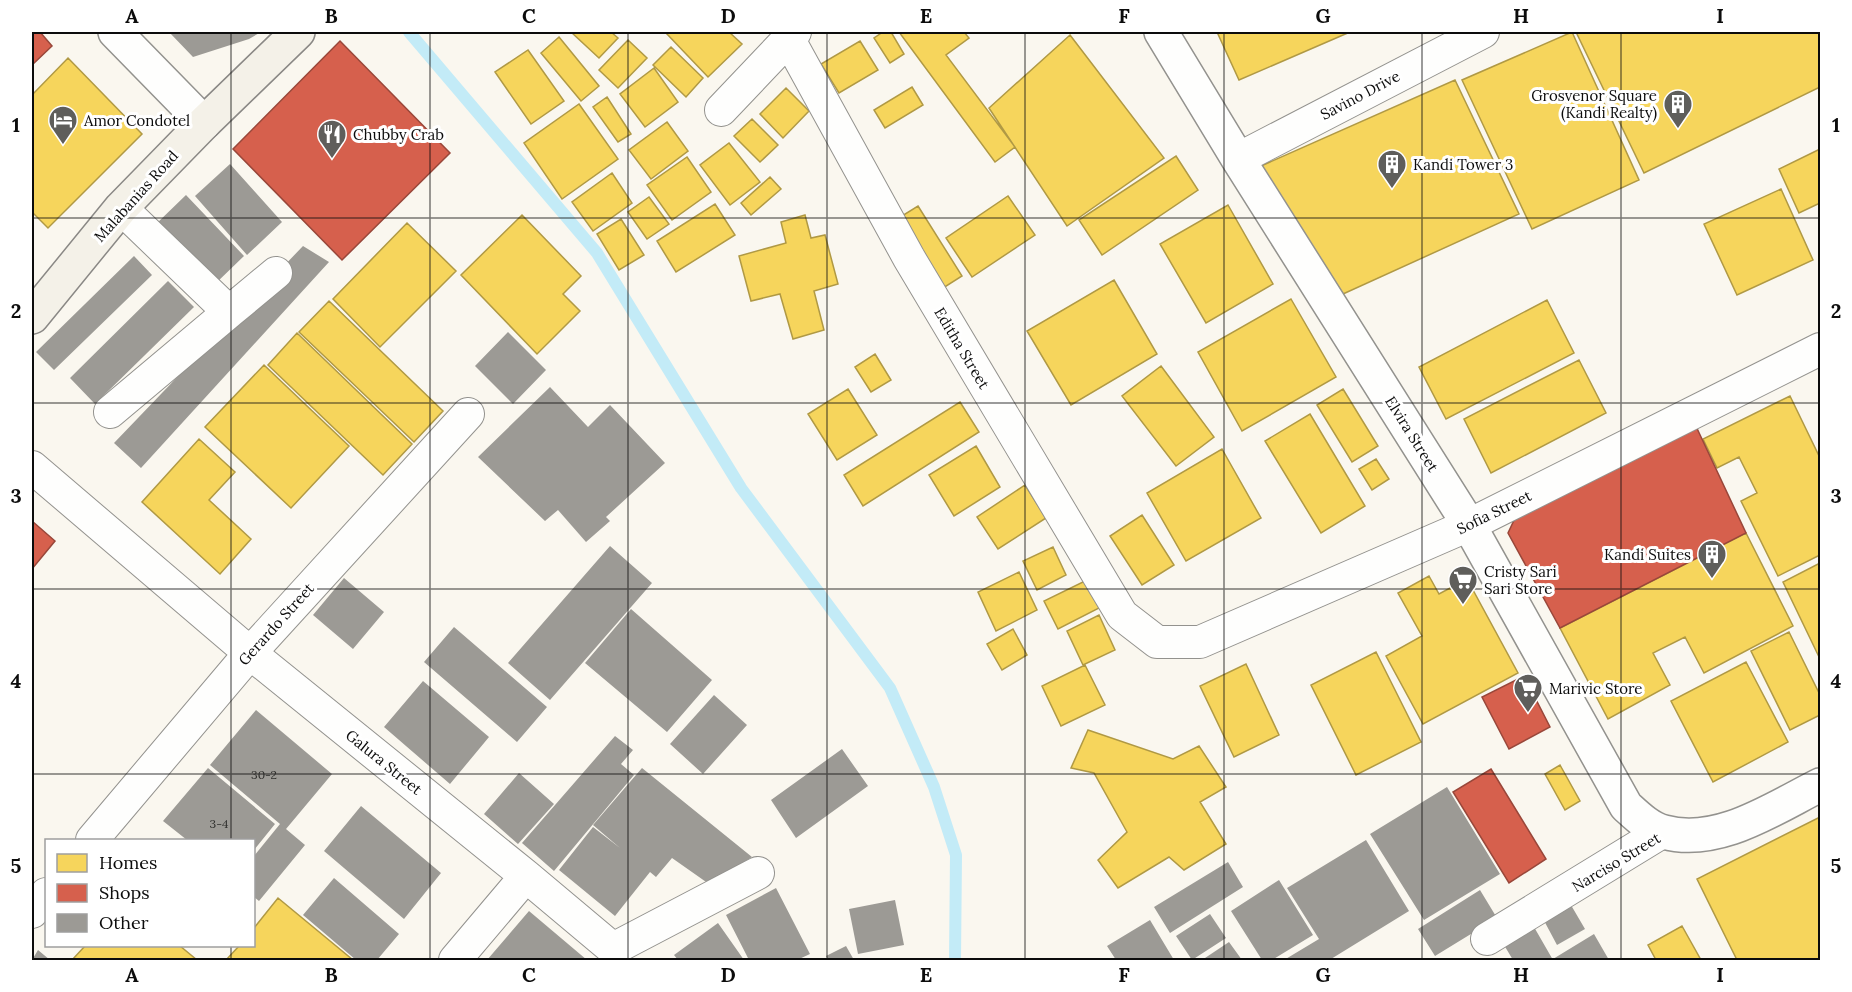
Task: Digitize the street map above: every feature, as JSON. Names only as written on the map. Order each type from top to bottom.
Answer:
[{"type":"main road","name":"Malabanias Road","points":[[32,317],[121,208],[298,32]]},
{"type":"street","points":[[116,32],[204,123]]},
{"type":"street","name":"Elvira Street","points":[[1161,32],[1238,159],[1469,525],[1626,806],[1647,824],[1662,832]]},
{"type":"street","name":"Savino Drive","points":[[1238,159],[1483,32]]},
{"type":"street","points":[[721,110],[791,35]]},
{"type":"street","name":"Editha Street","points":[[791,35],[816,92],[909,258],[1122,615],[1157,642]]},
{"type":"street","points":[[121,208],[230,312]]},
{"type":"street","points":[[110,412],[276,273]]},
{"type":"street","name":"Sofia Street","points":[[1157,642],[1200,642],[1469,525],[1821,349]]},
{"type":"street","name":"Gerardo Street","points":[[93,839],[249,653],[468,414]]},
{"type":"street","name":"Galura Street","points":[[32,467],[249,653],[526,876],[619,955],[758,873]]},
{"type":"street","name":"Narciso Street","points":[[1487,939],[1662,832],[1691,836],[1718,832],[1749,821],[1821,785]]},
{"type":"street","points":[[455,960],[526,876]]},
{"type":"street","points":[[32,912],[45,895]]},
{"type":"building: Homes","points":[[571,32],[611,32],[618,38],[599,58]]},
{"type":"building: Homes","points":[[667,32],[729,32],[742,44],[708,77]]},
{"type":"building: Homes","points":[[883,32],[891,32],[904,54],[890,63],[874,38]]},
{"type":"building: Homes","points":[[899,32],[964,32],[969,38],[946,55],[1015,147],[995,162]]},
{"type":"building: Homes","points":[[1217,32],[1350,32],[1239,80]]},
{"type":"building: Homes","points":[[1572,32],[1639,180],[1532,229],[1462,80]]},
{"type":"building: Homes","name":"Grosvenor Square (Kandi Realty)","points":[[1576,32],[1820,32],[1820,87],[1644,173]]},
{"type":"building: Homes","points":[[1070,35],[1164,158],[1067,226],[989,108]]},
{"type":"building: Homes","points":[[559,37],[599,86],[581,101],[541,53]]},
{"type":"building: Homes","points":[[628,40],[647,58],[618,88],[599,70]]},
{"type":"building: Homes","points":[[860,41],[878,70],[839,93],[821,64]]},
{"type":"building: Homes","points":[[671,47],[703,78],[686,97],[653,65]]},
{"type":"building: Homes","points":[[528,50],[564,101],[531,124],[495,72]]},
{"type":"building: Homes","points":[[68,58],[142,134],[48,228],[32,212],[32,95]]},
{"type":"building: Homes","points":[[654,68],[678,102],[645,127],[620,94]]},
{"type":"building: Homes","name":"Kandi Tower 3","points":[[1455,80],[1519,214],[1343,294],[1261,166]]},
{"type":"building: Homes","points":[[912,87],[923,105],[885,128],[874,110]]},
{"type":"building: Homes","points":[[786,88],[809,111],[783,138],[760,114]]},
{"type":"building: Homes","points":[[607,97],[631,134],[618,142],[593,107]]},
{"type":"building: Homes","points":[[579,104],[618,159],[562,199],[524,143]]},
{"type":"building: Homes","points":[[752,119],[778,145],[760,162],[734,136]]},
{"type":"building: Homes","points":[[667,122],[688,151],[651,179],[629,150]]},
{"type":"building: Homes","points":[[729,143],[760,182],[730,205],[700,165]]},
{"type":"building: Homes","points":[[1820,149],[1820,203],[1799,213],[1779,169]]},
{"type":"building: Homes","points":[[1176,156],[1198,190],[1102,255],[1079,220]]},
{"type":"building: Homes","points":[[687,157],[711,192],[672,220],[647,185]]},
{"type":"building: Homes","points":[[612,173],[632,203],[593,231],[572,202]]},
{"type":"building: Homes","points":[[770,177],[781,189],[751,215],[741,203]]},
{"type":"building: Homes","points":[[1781,189],[1813,260],[1737,295],[1704,224]]},
{"type":"building: Homes","points":[[1008,196],[1035,235],[972,277],[946,238]]},
{"type":"building: Homes","points":[[649,197],[669,224],[647,239],[628,212]]},
{"type":"building: Homes","points":[[715,204],[735,235],[676,272],[657,241]]},
{"type":"building: Homes","points":[[1228,205],[1273,284],[1206,323],[1160,244]]},
{"type":"building: Homes","points":[[918,206],[962,276],[940,290],[897,219]]},
{"type":"building: Homes","points":[[522,215],[581,276],[563,294],[580,311],[537,354],[461,275]]},
{"type":"building: Homes","points":[[805,215],[811,238],[825,235],[838,284],[814,291],[824,330],[793,339],[780,294],[751,301],[739,256],[786,243],[781,222]]},
{"type":"building: Homes","points":[[621,219],[644,255],[619,270],[597,234]]},
{"type":"building: Homes","points":[[407,223],[456,271],[380,347],[333,299]]},
{"type":"building: Homes","points":[[1114,280],[1157,354],[1071,405],[1027,331]]},
{"type":"building: Homes","points":[[1291,299],[1336,377],[1242,431],[1198,352]]},
{"type":"building: Homes","points":[[1547,300],[1574,353],[1446,419],[1419,367]]},
{"type":"building: Homes","points":[[329,301],[443,411],[414,442],[299,332]]},
{"type":"building: Homes","points":[[297,333],[412,444],[383,475],[268,365]]},
{"type":"building: Homes","points":[[875,354],[891,380],[871,392],[855,367]]},
{"type":"building: Homes","points":[[1579,360],[1606,413],[1491,473],[1464,419]]},
{"type":"building: Homes","points":[[264,365],[349,446],[291,508],[205,427]]},
{"type":"building: Homes","points":[[1161,366],[1214,437],[1176,466],[1122,396]]},
{"type":"building: Homes","points":[[848,389],[877,435],[837,460],[808,414]]},
{"type":"building: Homes","points":[[1343,389],[1378,446],[1352,462],[1317,405]]},
{"type":"building: Homes","points":[[1790,396],[1820,458],[1820,555],[1778,576],[1741,501],[1757,493],[1739,457],[1717,468],[1703,439]]},
{"type":"building: Homes","points":[[960,402],[979,432],[863,506],[844,475]]},
{"type":"building: Homes","points":[[1310,414],[1365,506],[1321,533],[1265,441]]},
{"type":"building: Homes","points":[[199,439],[235,472],[209,500],[251,539],[220,574],[142,502]]},
{"type":"building: Homes","points":[[976,446],[1000,487],[954,516],[929,475]]},
{"type":"building: Homes","points":[[1222,449],[1261,518],[1186,561],[1147,493]]},
{"type":"building: Homes","points":[[1376,459],[1389,479],[1372,490],[1359,469]]},
{"type":"building: Homes","points":[[1025,485],[1046,518],[998,549],[977,517]]},
{"type":"building: Homes","points":[[1142,515],[1174,565],[1142,585],[1110,536]]},
{"type":"building: Homes","name":"Kandi Suites","points":[[1746,533],[1793,626],[1704,673],[1685,637],[1653,653],[1670,685],[1608,719],[1560,628]]},
{"type":"building: Homes","points":[[1053,547],[1066,575],[1037,590],[1023,561]]},
{"type":"building: Homes","points":[[1820,563],[1820,659],[1783,582]]},
{"type":"building: Homes","points":[[1019,572],[1037,610],[996,631],[978,592]]},
{"type":"building: Homes","points":[[1429,576],[1439,594],[1467,579],[1518,673],[1423,724],[1386,656],[1422,636],[1398,593]]},
{"type":"building: Homes","points":[[1087,580],[1101,607],[1058,629],[1044,601]]},
{"type":"building: Homes","points":[[1099,615],[1115,650],[1083,665],[1067,631]]},
{"type":"building: Homes","points":[[1013,629],[1027,655],[1002,670],[987,644]]},
{"type":"building: Homes","points":[[1789,632],[1820,695],[1820,715],[1790,730],[1751,651]]},
{"type":"building: Homes","points":[[1376,652],[1421,742],[1356,775],[1311,685]]},
{"type":"building: Homes","points":[[1746,662],[1788,742],[1713,782],[1671,701]]},
{"type":"building: Homes","points":[[1246,664],[1279,735],[1234,757],[1200,686]]},
{"type":"building: Homes","points":[[1085,665],[1105,705],[1061,726],[1042,686]]},
{"type":"building: Homes","points":[[1088,730],[1173,759],[1199,746],[1226,787],[1200,802],[1226,844],[1184,870],[1169,857],[1118,888],[1098,860],[1127,832],[1094,773],[1071,768]]},
{"type":"building: Homes","points":[[1560,765],[1580,801],[1565,810],[1545,774]]},
{"type":"building: Homes","points":[[1820,817],[1820,960],[1737,960],[1697,879]]},
{"type":"building: Homes","points":[[278,898],[353,960],[226,960],[238,947],[255,947],[255,927]]},
{"type":"building: Homes","points":[[1682,926],[1701,960],[1656,960],[1648,945]]},
{"type":"building: Homes","points":[[84,947],[181,947],[197,960],[72,960]]},
{"type":"building: Shops","points":[[32,32],[40,32],[52,46],[32,65]]},
{"type":"building: Shops","points":[[340,41],[450,153],[342,260],[233,149]]},
{"type":"building: Shops","points":[[1694,422],[1746,533],[1560,628],[1508,533],[1517,514]]},
{"type":"building: Shops","points":[[32,521],[55,541],[32,569]]},
{"type":"building: Shops","points":[[1524,676],[1550,727],[1509,749],[1482,697]]},
{"type":"building: Shops","points":[[1491,769],[1546,859],[1509,883],[1453,792]]},
{"type":"building: Other","points":[[169,32],[261,32],[249,39],[193,57]]},
{"type":"building: Other","points":[[230,164],[282,222],[247,255],[195,196]]},
{"type":"building: Other","points":[[186,195],[244,256],[214,285],[155,225]]},
{"type":"building: Other","points":[[303,246],[329,262],[141,468],[114,443]]},
{"type":"building: Other","points":[[134,256],[152,275],[54,370],[36,352]]},
{"type":"building: Other","points":[[168,281],[194,307],[95,404],[70,378]]},
{"type":"building: Other","points":[[508,332],[546,370],[513,404],[475,366]]},
{"type":"building: Other","points":[[550,387],[588,427],[610,405],[665,463],[606,517],[610,521],[586,542],[558,510],[545,521],[478,457]]},
{"type":"building: Other","points":[[610,546],[652,583],[550,700],[508,663]]},
{"type":"building: Other","points":[[344,578],[384,612],[353,649],[313,615]]},
{"type":"building: Other","points":[[631,609],[712,680],[667,732],[585,663]]},
{"type":"building: Other","points":[[454,627],[547,707],[517,742],[424,662]]},
{"type":"building: Other","points":[[423,681],[489,737],[450,784],[384,727]]},
{"type":"building: Other","points":[[714,695],[747,725],[703,774],[670,744]]},
{"type":"building: Other","points":[[256,710],[332,774],[286,829],[305,845],[259,901],[255,898],[255,855],[280,824],[210,765]]},
{"type":"building: Other","points":[[615,736],[633,750],[621,764],[634,775],[554,871],[522,843]]},
{"type":"building: Other","points":[[842,749],[868,786],[796,838],[771,800]]},
{"type":"building: Other","points":[[208,768],[275,824],[255,849],[255,839],[186,839],[163,821]]},
{"type":"building: Other","points":[[642,768],[752,857],[709,884],[672,858],[656,877],[650,872],[615,916],[559,870],[593,827],[620,848],[593,825]]},
{"type":"building: Other","points":[[519,773],[554,804],[518,844],[484,814]]},
{"type":"building: Other","points":[[1447,787],[1500,874],[1424,920],[1370,834]]},
{"type":"building: Other","points":[[361,806],[441,873],[404,919],[324,851]]},
{"type":"building: Other","points":[[1366,840],[1409,911],[1332,960],[1284,960],[1319,939],[1287,888]]},
{"type":"building: Other","points":[[1228,862],[1243,887],[1170,933],[1154,907]]},
{"type":"building: Other","points":[[334,878],[399,934],[377,960],[356,960],[303,915]]},
{"type":"building: Other","points":[[1279,880],[1313,935],[1272,960],[1262,960],[1231,911]]},
{"type":"building: Other","points":[[776,888],[810,954],[797,960],[749,960],[726,915]]},
{"type":"building: Other","points":[[1480,890],[1497,918],[1435,956],[1418,929]]},
{"type":"building: Other","points":[[895,900],[904,945],[858,954],[849,909]]},
{"type":"building: Other","points":[[1568,900],[1585,929],[1557,945],[1541,915]]},
{"type":"building: Other","points":[[529,911],[587,960],[487,960]]},
{"type":"building: Other","points":[[1210,914],[1226,938],[1192,960],[1176,936]]},
{"type":"building: Other","points":[[1150,920],[1174,960],[1116,960],[1107,946]]},
{"type":"building: Other","points":[[718,923],[744,960],[678,960],[674,955]]},
{"type":"building: Other","points":[[1534,927],[1553,960],[1513,960],[1504,945]]},
{"type":"building: Other","points":[[1594,934],[1609,960],[1553,959]]},
{"type":"building: Other","points":[[1229,942],[1242,960],[1202,960]]},
{"type":"building: Other","points":[[846,946],[854,960],[828,960],[826,956]]},
{"type":"building: Other","points":[[38,950],[50,960],[32,960]]},
{"type":"waterway","points":[[409,32],[597,253],[741,488],[890,688],[934,787],[956,855],[955,960]]},
{"type":"place","name":"Grosvenor Square (Kandi Realty)","points":[[1678,130]]},
{"type":"place","name":"Amor Condotel","points":[[63,146]]},
{"type":"place","name":"Chubby Crab","points":[[332,160]]},
{"type":"place","name":"Kandi Tower 3","points":[[1392,190]]},
{"type":"place","name":"Kandi Suites","points":[[1712,580]]},
{"type":"place","name":"Cristy Sari Sari Store","points":[[1463,606]]},
{"type":"place","name":"Marivic Store","points":[[1528,714]]}]
